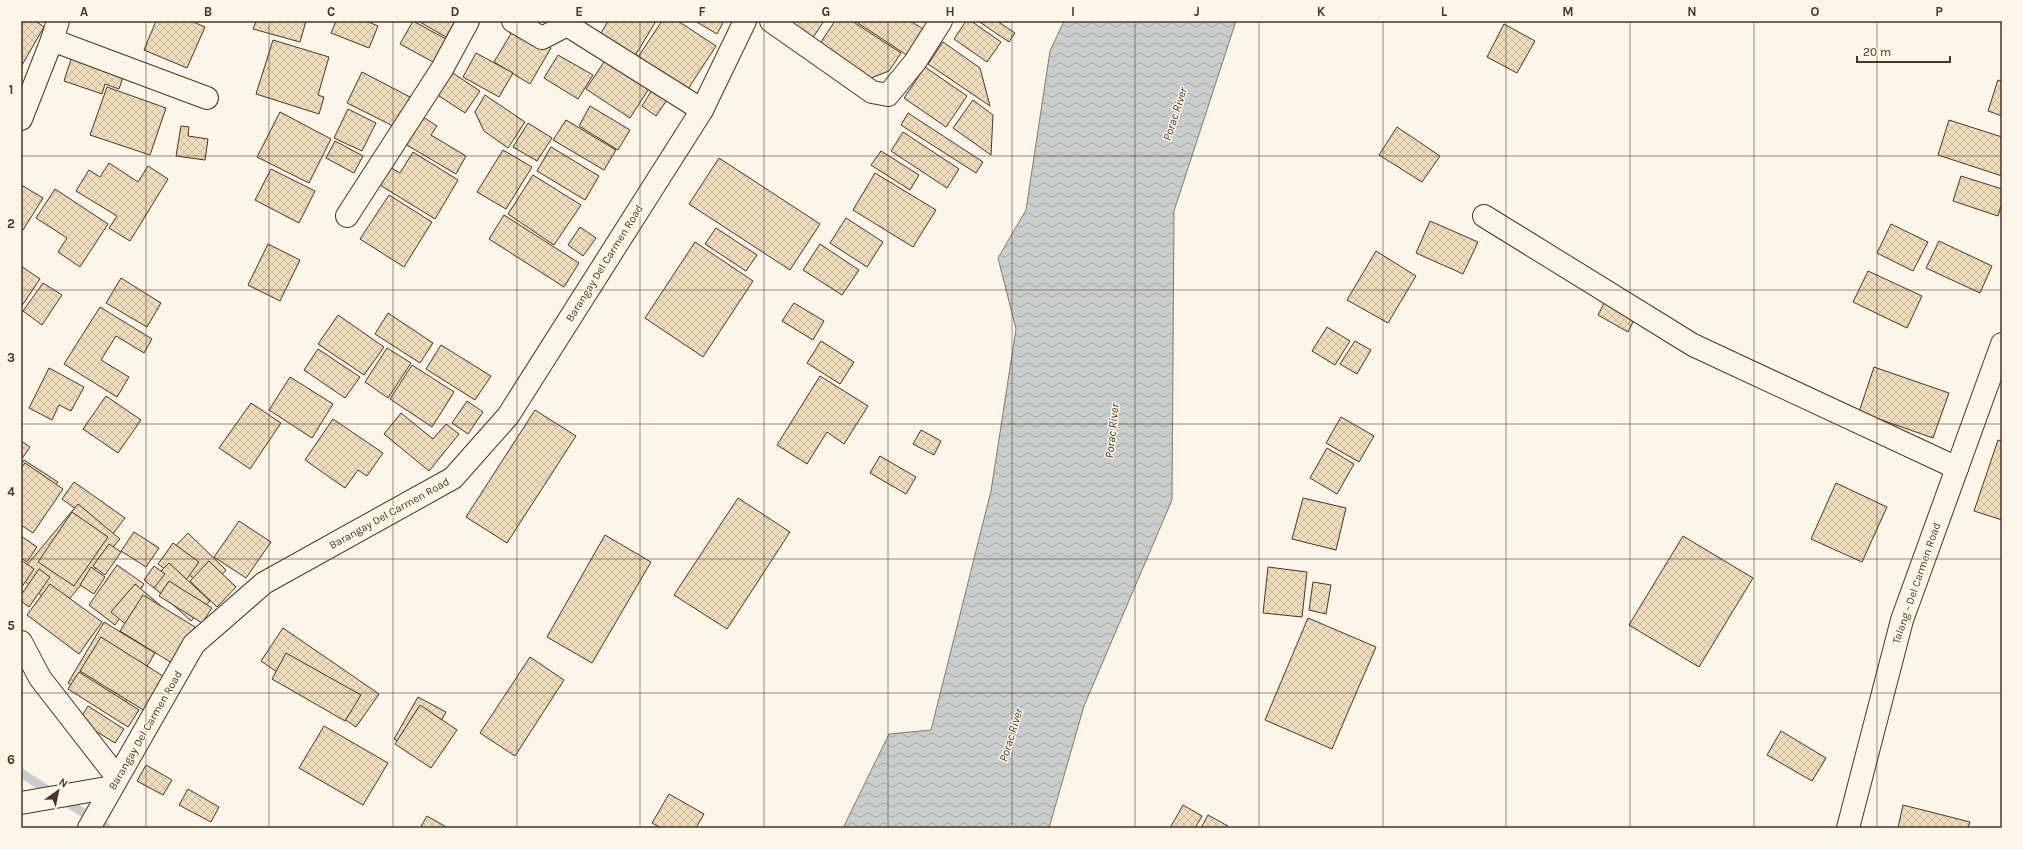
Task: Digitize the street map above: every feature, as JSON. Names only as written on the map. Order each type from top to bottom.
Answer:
[{"type":"street","points":[[347,216],[442,69],[468,21]]},
{"type":"street","points":[[513,21],[542,38],[567,25],[702,110]]},
{"type":"street","name":"Barangay Del Carmen Road","points":[[89,828],[194,644],[264,583],[453,478],[508,416],[702,110],[745,21]]},
{"type":"street","points":[[771,21],[872,92],[888,95],[915,62],[942,21]]},
{"type":"street","points":[[21,119],[55,31],[207,98]]},
{"type":"street","points":[[1484,216],[1693,345],[1956,468]]},
{"type":"street","name":"Talang - Del Carmen Road","points":[[1848,828],[1902,620],[2002,344]]},
{"type":"street","points":[[21,642],[30,676],[112,788],[26,802]]},
{"type":"water","name":"Porac River","points":[[1064,21],[1236,21],[1174,211],[1172,500],[1084,706],[1049,828],[843,828],[889,734],[931,730],[991,491],[1016,329],[998,258],[1026,210],[1050,51]]},
{"type":"building","points":[[21,21],[35,21],[44,27],[22,65]]},
{"type":"building","points":[[156,21],[191,21],[205,27],[187,68],[144,50]]},
{"type":"building","points":[[256,21],[306,21],[300,42],[253,29]]},
{"type":"building","points":[[336,21],[366,21],[378,26],[369,48],[331,33]]},
{"type":"building","points":[[413,21],[446,39],[433,62],[400,44]]},
{"type":"building","points":[[418,21],[455,21],[446,37]]},
{"type":"building","points":[[608,21],[656,21],[632,61],[597,40]]},
{"type":"building","points":[[662,21],[678,21],[716,46],[688,89],[638,57]]},
{"type":"building","points":[[695,21],[724,21],[717,34]]},
{"type":"building","points":[[779,21],[824,21],[810,42]]},
{"type":"building","points":[[835,21],[852,21],[901,53],[889,71],[871,78],[819,45]]},
{"type":"building","points":[[855,21],[910,21],[925,30],[908,56]]},
{"type":"building","points":[[966,21],[971,21],[1001,42],[987,62],[954,39]]},
{"type":"building","points":[[978,21],[997,21],[1015,33],[1009,42]]},
{"type":"building","points":[[1504,24],[1535,41],[1517,73],[1487,57]]},
{"type":"building","points":[[515,27],[551,48],[530,84],[494,62]]},
{"type":"building","points":[[273,40],[329,57],[318,95],[324,97],[319,114],[256,94]]},
{"type":"building","points":[[943,42],[980,68],[990,106],[928,64]]},
{"type":"building","points":[[73,53],[125,71],[119,89],[105,84],[102,94],[64,81]]},
{"type":"building","points":[[476,53],[513,73],[499,97],[463,77]]},
{"type":"building","points":[[558,55],[593,75],[578,99],[544,78]]},
{"type":"building","points":[[606,59],[650,87],[630,118],[586,89]]},
{"type":"building","points":[[925,67],[967,96],[946,127],[904,98]]},
{"type":"building","points":[[445,68],[480,91],[465,113],[430,90]]},
{"type":"building","points":[[362,72],[410,97],[395,127],[347,103]]},
{"type":"building","points":[[1998,80],[2002,81],[2002,116],[1988,111]]},
{"type":"building","points":[[107,87],[166,108],[150,155],[90,135]]},
{"type":"building","points":[[652,90],[667,100],[656,116],[642,106]]},
{"type":"building","points":[[485,95],[525,122],[508,148],[484,131],[475,112]]},
{"type":"building","points":[[973,100],[993,115],[991,155],[953,128]]},
{"type":"building","points":[[590,106],[630,130],[618,150],[579,126]]},
{"type":"building","points":[[348,109],[376,123],[362,151],[334,138]]},
{"type":"building","points":[[280,112],[331,139],[309,183],[257,157]]},
{"type":"building","points":[[417,113],[437,126],[431,135],[466,156],[456,174],[400,141]]},
{"type":"building","points":[[908,113],[983,162],[976,173],[901,125]]},
{"type":"building","points":[[566,120],[616,150],[604,170],[553,140]]},
{"type":"building","points":[[1949,120],[2002,137],[2002,176],[1938,155]]},
{"type":"building","points":[[528,123],[552,138],[537,161],[513,147]]},
{"type":"building","points":[[181,126],[189,127],[188,136],[208,139],[205,160],[176,156]]},
{"type":"building","points":[[1397,127],[1440,156],[1422,182],[1379,155]]},
{"type":"building","points":[[903,132],[959,169],[947,188],[891,151]]},
{"type":"building","points":[[335,141],[363,156],[354,173],[326,158]]},
{"type":"building","points":[[551,147],[599,176],[585,200],[537,171]]},
{"type":"building","points":[[503,150],[532,167],[506,209],[477,192]]},
{"type":"building","points":[[881,151],[919,175],[910,190],[871,165]]},
{"type":"building","points":[[413,152],[458,180],[435,219],[375,182],[386,165],[400,173]]},
{"type":"building","points":[[719,158],[820,224],[790,270],[689,204]]},
{"type":"building","points":[[109,163],[138,182],[148,166],[168,179],[130,241],[109,228],[117,216],[76,191],[89,170],[100,177]]},
{"type":"building","points":[[271,169],[315,191],[299,223],[255,200]]},
{"type":"building","points":[[875,173],[936,210],[913,247],[853,210]]},
{"type":"building","points":[[533,175],[581,205],[554,245],[508,214]]},
{"type":"building","points":[[1961,176],[2002,189],[2002,203],[1998,216],[1953,201]]},
{"type":"building","points":[[23,186],[43,198],[23,230],[21,229],[21,189]]},
{"type":"building","points":[[55,189],[108,224],[80,267],[58,252],[67,238],[36,218]]},
{"type":"building","points":[[389,195],[432,222],[404,267],[360,239]]},
{"type":"building","points":[[504,215],[579,263],[564,287],[489,239]]},
{"type":"building","points":[[846,218],[883,242],[867,267],[830,243]]},
{"type":"building","points":[[1430,221],[1478,242],[1463,274],[1416,253]]},
{"type":"building","points":[[1891,224],[1928,242],[1913,271],[1877,253]]},
{"type":"building","points":[[580,227],[596,238],[583,256],[568,245]]},
{"type":"building","points":[[716,228],[757,255],[746,271],[705,244]]},
{"type":"building","points":[[1939,241],[1992,266],[1980,293],[1926,268]]},
{"type":"building","points":[[695,242],[753,281],[703,357],[645,318]]},
{"type":"building","points":[[268,244],[300,260],[280,301],[248,285]]},
{"type":"building","points":[[820,244],[859,270],[842,295],[803,270]]},
{"type":"building","points":[[1376,251],[1416,276],[1388,323],[1347,300]]},
{"type":"building","points":[[21,266],[40,279],[21,307]]},
{"type":"building","points":[[1868,271],[1922,296],[1907,328],[1853,302]]},
{"type":"building","points":[[121,278],[161,303],[147,327],[106,303]]},
{"type":"building","points":[[43,283],[62,295],[42,325],[23,311]]},
{"type":"building","points":[[1607,297],[1636,316],[1628,332],[1598,315]]},
{"type":"building","points":[[794,303],[824,321],[813,340],[782,321]]},
{"type":"building","points":[[100,307],[152,339],[144,353],[116,336],[101,360],[129,377],[117,397],[64,364]]},
{"type":"building","points":[[388,313],[433,343],[420,363],[375,334]]},
{"type":"building","points":[[338,315],[384,347],[364,375],[318,344]]},
{"type":"building","points":[[1327,327],[1350,341],[1335,365],[1312,351]]},
{"type":"building","points":[[821,341],[854,362],[840,384],[807,363]]},
{"type":"building","points":[[1355,341],[1371,350],[1357,374],[1340,364]]},
{"type":"building","points":[[441,345],[491,376],[475,400],[426,369]]},
{"type":"building","points":[[387,348],[411,363],[388,398],[365,382]]},
{"type":"building","points":[[318,349],[360,377],[345,398],[304,370]]},
{"type":"building","points":[[412,365],[454,392],[432,427],[390,399]]},
{"type":"building","points":[[1874,367],[1949,393],[1933,438],[1859,412]]},
{"type":"building","points":[[49,368],[84,387],[71,411],[59,405],[52,420],[29,408]]},
{"type":"building","points":[[820,376],[868,406],[844,444],[827,432],[807,464],[777,445]]},
{"type":"building","points":[[290,377],[333,404],[312,438],[269,410]]},
{"type":"building","points":[[106,396],[141,420],[118,453],[83,429]]},
{"type":"building","points":[[467,401],[483,412],[468,434],[452,423]]},
{"type":"building","points":[[251,403],[281,423],[250,469],[219,448]]},
{"type":"building","points":[[535,410],[576,436],[507,543],[466,517]]},
{"type":"building","points":[[401,413],[433,439],[446,424],[459,434],[429,471],[384,434]]},
{"type":"building","points":[[1341,417],[1374,436],[1359,462],[1326,443]]},
{"type":"building","points":[[333,419],[383,453],[367,476],[358,470],[345,488],[305,460]]},
{"type":"building","points":[[921,430],[941,441],[934,455],[913,444]]},
{"type":"building","points":[[1998,440],[2002,441],[2002,520],[1974,511]]},
{"type":"building","points":[[21,441],[30,447],[21,460]]},
{"type":"building","points":[[1327,448],[1354,464],[1337,494],[1310,478]]},
{"type":"building","points":[[880,456],[916,477],[906,494],[870,473]]},
{"type":"building","points":[[24,460],[58,482],[32,521],[21,513],[21,464]]},
{"type":"building","points":[[25,463],[63,489],[33,533],[21,525],[21,468]]},
{"type":"building","points":[[74,482],[125,518],[112,535],[62,499]]},
{"type":"building","points":[[1836,483],[1887,507],[1862,562],[1811,539]]},
{"type":"building","points":[[738,498],[790,532],[727,629],[674,595]]},
{"type":"building","points":[[1303,498],[1346,508],[1336,550],[1292,539]]},
{"type":"building","points":[[78,504],[120,539],[59,611],[21,578],[21,572]]},
{"type":"building","points":[[72,512],[108,537],[74,586],[38,562]]},
{"type":"building","points":[[239,521],[271,542],[246,578],[214,557]]},
{"type":"building","points":[[134,532],[159,548],[146,567],[121,551]]},
{"type":"building","points":[[188,533],[226,570],[207,591],[167,555]]},
{"type":"building","points":[[605,535],[651,562],[592,663],[547,637]]},
{"type":"building","points":[[21,536],[37,547],[27,562],[21,558]]},
{"type":"building","points":[[1683,536],[1753,578],[1699,667],[1629,625]]},
{"type":"building","points":[[173,543],[199,562],[184,583],[158,564]]},
{"type":"building","points":[[109,544],[121,552],[105,575],[93,566]]},
{"type":"building","points":[[21,560],[34,569],[21,588]]},
{"type":"building","points":[[209,561],[236,587],[217,607],[190,581]]},
{"type":"building","points":[[169,563],[210,601],[191,621],[149,583]]},
{"type":"building","points":[[117,565],[144,584],[115,625],[89,605]]},
{"type":"building","points":[[154,566],[165,574],[154,588],[144,580]]},
{"type":"building","points":[[91,567],[105,577],[94,594],[80,585]]},
{"type":"building","points":[[1268,567],[1307,572],[1302,617],[1263,613]]},
{"type":"building","points":[[39,569],[50,577],[29,607],[21,601],[21,595]]},
{"type":"building","points":[[169,581],[212,608],[202,623],[159,596]]},
{"type":"building","points":[[1313,582],[1331,585],[1326,614],[1309,610]]},
{"type":"building","points":[[50,584],[102,622],[79,654],[27,615]]},
{"type":"building","points":[[135,584],[186,627],[163,655],[111,612]]},
{"type":"building","points":[[143,595],[195,627],[172,663],[120,631]]},
{"type":"building","points":[[1308,618],[1376,647],[1332,749],[1265,720]]},
{"type":"building","points":[[104,622],[155,653],[119,713],[68,683]]},
{"type":"building","points":[[283,628],[379,694],[356,727],[261,661]]},
{"type":"building","points":[[101,637],[166,678],[145,711],[80,671]]},
{"type":"building","points":[[286,653],[361,695],[345,721],[272,679]]},
{"type":"building","points":[[530,657],[564,680],[515,756],[480,733]]},
{"type":"building","points":[[79,672],[139,710],[128,727],[68,689]]},
{"type":"building","points":[[418,697],[446,712],[422,755],[394,739]]},
{"type":"building","points":[[420,705],[457,730],[431,768],[395,744]]},
{"type":"building","points":[[88,706],[124,729],[115,743],[79,721]]},
{"type":"building","points":[[324,726],[388,763],[363,805],[299,768]]},
{"type":"building","points":[[1781,731],[1826,758],[1812,781],[1767,755]]},
{"type":"building","points":[[146,765],[172,780],[163,795],[137,781]]},
{"type":"building","points":[[188,789],[219,807],[211,822],[179,805]]},
{"type":"building","points":[[669,794],[704,814],[696,828],[661,828],[652,823]]},
{"type":"building","points":[[1183,805],[1202,816],[1195,828],[1170,828]]},
{"type":"building","points":[[1903,805],[1970,822],[1968,828],[1898,828]]},
{"type":"building","points":[[1208,815],[1228,826],[1227,828],[1201,828]]},
{"type":"building","points":[[427,816],[448,828],[420,828]]},
{"type":"waterway","points":[[21,773],[107,828]]}]
